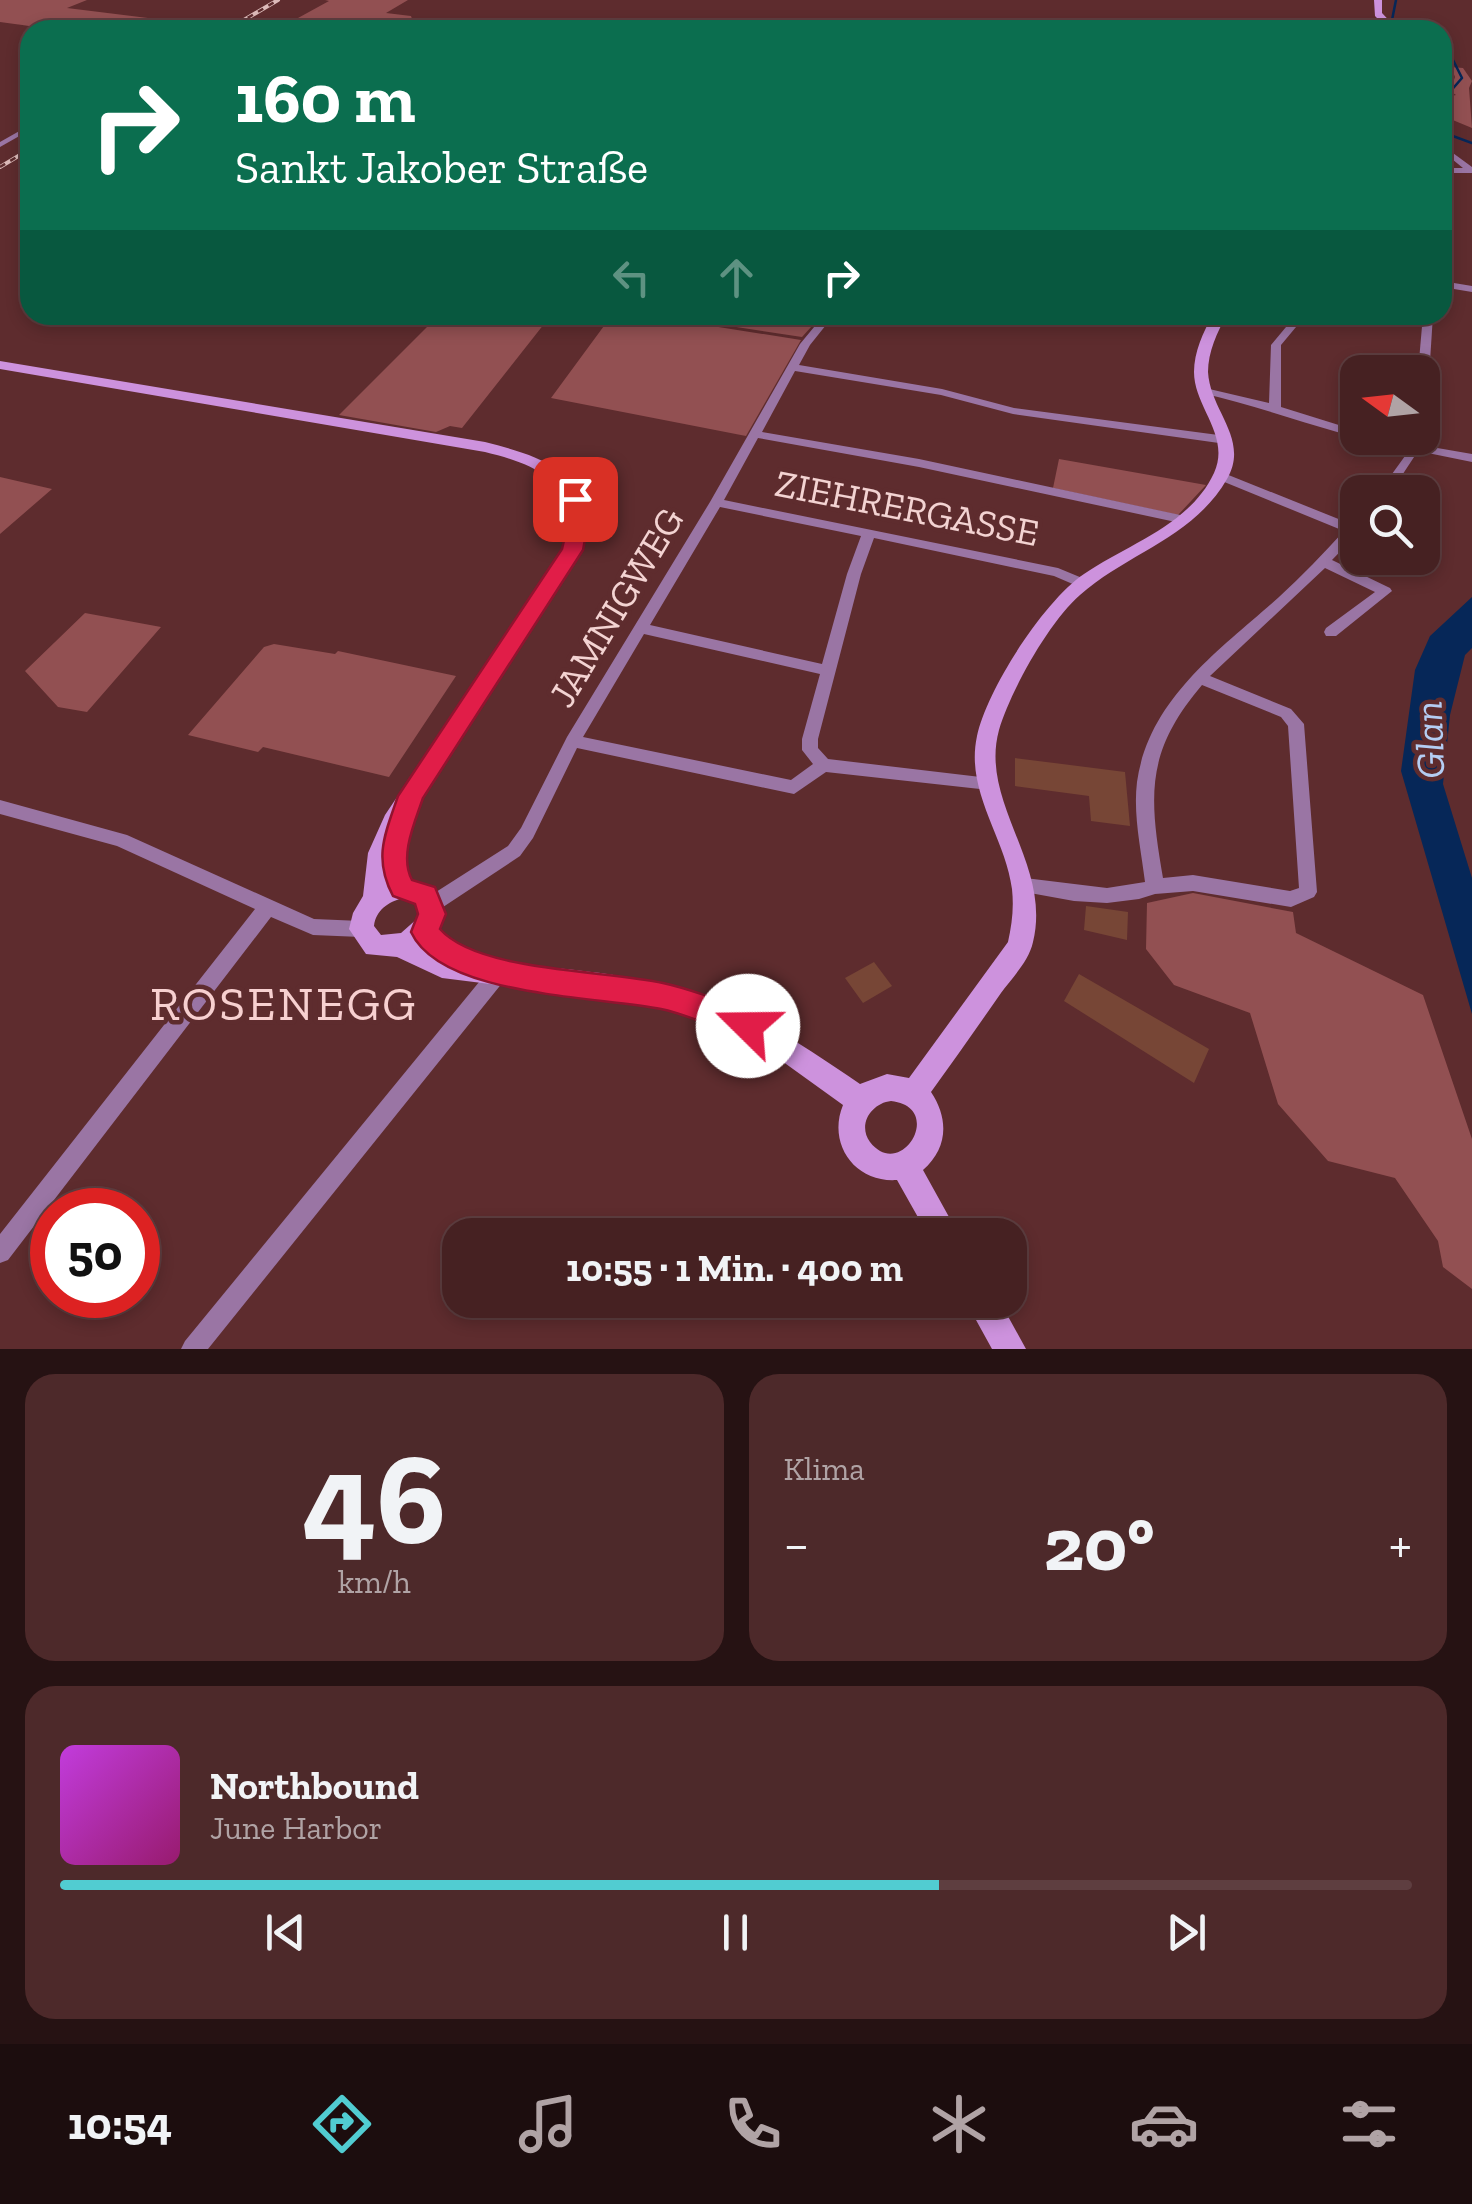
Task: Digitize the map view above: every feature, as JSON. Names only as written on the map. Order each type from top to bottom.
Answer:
[{"type":"main road","points":[[913,1095],[1020,946],[1028,912],[1025,886],[984,764],[988,730],[1049,617],[1082,583],[1160,539],[1184,520],[1221,476],[1226,440],[1205,392],[1201,370],[1215,325]]},
{"type":"main road","points":[[0,365],[485,448],[533,462],[562,480],[578,510],[572,550],[386,836],[375,899]]},
{"type":"main road","points":[[403,888],[393,862],[396,838],[411,796]]},
{"type":"main road","points":[[402,947],[424,932],[430,923],[431,905],[425,896],[403,888],[375,899],[366,908],[362,929],[375,946],[402,947],[442,967],[618,988],[704,1008],[777,1042],[859,1100]]},
{"type":"main road","points":[[424,932],[445,951],[500,972]]},
{"type":"main road","points":[[884,1086],[913,1095],[925,1109],[931,1126],[929,1143],[920,1157],[905,1166],[888,1166],[872,1160],[857,1144],[851,1125],[859,1100],[884,1086]]},
{"type":"main road","points":[[905,1166],[934,1218]]},
{"type":"main road","points":[[992,1318],[1010,1349]]},
{"type":"street","points":[[1452,155],[1472,171]]},
{"type":"street","name":"JAMNIGWEG","points":[[431,905],[514,851],[527,833],[573,741],[820,325]]},
{"type":"street","points":[[1274,408],[1276,344],[1292,325]]},
{"type":"street","points":[[1425,355],[1427,325]]},
{"type":"street","points":[[793,367],[942,392],[1013,410],[1226,440]]},
{"type":"street","points":[[1205,392],[1340,429]]},
{"type":"street","points":[[755,434],[919,463],[1184,520]]},
{"type":"street","points":[[1440,450],[1472,458]]},
{"type":"street","points":[[1221,476],[1340,521]]},
{"type":"street","name":"ZIEHRERGASSE","points":[[716,502],[1058,572],[1082,583]]},
{"type":"street","points":[[869,533],[854,574],[810,750],[823,765],[989,784]]},
{"type":"street","points":[[1155,886],[1145,821],[1147,771],[1180,697],[1340,543]]},
{"type":"street","points":[[1323,561],[1385,591],[1331,632]]},
{"type":"street","points":[[641,628],[828,671]]},
{"type":"street","points":[[1025,886],[1108,896],[1193,883],[1291,899],[1308,892],[1296,724],[1286,713],[1198,677]]},
{"type":"street","points":[[573,741],[794,787],[823,765]]},
{"type":"street","points":[[0,807],[121,840],[207,877],[266,908],[326,930],[362,929]]},
{"type":"street","points":[[0,1252],[266,908]]},
{"type":"street","points":[[193,1349],[500,972]]},
{"type":"shaded area","points":[[0,0],[87,0],[67,8],[156,19],[20,20],[20,25],[0,22]]},
{"type":"shaded area","points":[[325,0],[408,0],[386,13],[412,19],[298,18],[329,1]]},
{"type":"shaded area","points":[[1452,67],[1463,68],[1472,81],[1472,128],[1452,120]]},
{"type":"shaded area","points":[[429,325],[543,325],[462,428],[450,426],[436,432],[339,415]]},
{"type":"shaded area","points":[[605,325],[706,325],[801,340],[746,436],[551,398]]},
{"type":"shaded area","points":[[723,325],[813,325],[802,337]]},
{"type":"shaded area","points":[[1059,459],[1206,485],[1178,515],[1053,488]]},
{"type":"shaded area","points":[[0,477],[52,489],[0,534]]},
{"type":"shaded area","points":[[85,613],[161,627],[87,712],[58,707],[25,671]]},
{"type":"shaded area","points":[[274,644],[335,654],[338,651],[456,676],[389,777],[263,747],[258,752],[188,735],[264,647]]},
{"type":"shaded area","points":[[1193,893],[1293,912],[1296,933],[1423,995],[1472,1139],[1472,1289],[1443,1267],[1438,1241],[1395,1178],[1328,1161],[1278,1104],[1250,1013],[1174,985],[1146,949],[1147,903]]},
{"type":"water","name":"Glan","points":[[1472,597],[1472,648],[1465,655],[1450,715],[1443,784],[1472,878],[1472,1014],[1401,771],[1415,670],[1430,636]]},
{"type":"building","points":[[1015,758],[1125,772],[1130,826],[1091,821],[1089,796],[1015,786]]},
{"type":"building","points":[[1086,906],[1128,912],[1127,940],[1084,930]]},
{"type":"building","points":[[874,962],[892,986],[863,1003],[845,978]]},
{"type":"building","points":[[1079,974],[1209,1049],[1194,1083],[1064,1001]]},
{"type":"waterway","points":[[1392,20],[1396,0]]},
{"type":"waterway","points":[[1452,58],[1462,78],[1452,90]]},
{"type":"waterway","points":[[1452,136],[1472,143]]},
{"type":"railway","points":[[244,20],[278,0]]},
{"type":"railway","points":[[0,167],[20,155]]},
{"type":"district","name":"ROSENEGG","points":[[284,1003]]},
{"type":"route","points":[[575,499],[579,519],[572,550],[411,796],[396,838],[394,873],[403,888],[425,896],[432,914],[424,932],[456,957],[500,972],[665,996],[748,1026]]}]
